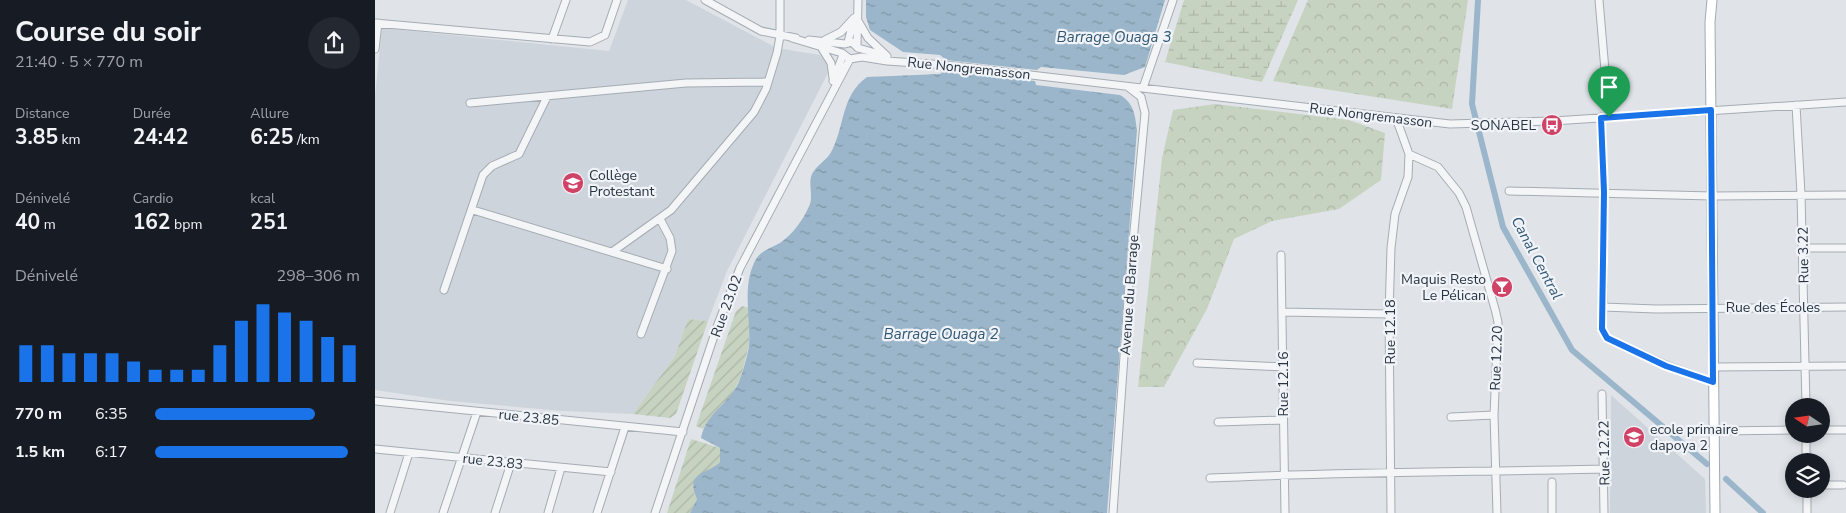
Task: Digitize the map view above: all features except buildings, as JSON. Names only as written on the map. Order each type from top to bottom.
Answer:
[{"type":"main road","points":[[1711,0],[1709,22],[1715,513]]},
{"type":"street","points":[[553,38],[566,0]]},
{"type":"street","points":[[375,49],[377,23],[590,42],[598,40],[605,34],[610,25],[617,0]]},
{"type":"street","name":"Rue Nongremasson","points":[[705,0],[761,31],[821,44],[848,56],[887,62],[898,60]]},
{"type":"street","points":[[612,252],[660,219],[681,199],[745,124],[761,100],[768,82],[780,36],[780,0]]},
{"type":"street","points":[[1143,88],[1173,0]]},
{"type":"street","points":[[1599,0],[1605,117],[1602,329],[1607,338],[1666,366],[1713,382]]},
{"type":"street","points":[[848,56],[857,47],[856,19],[858,1]]},
{"type":"street","points":[[848,56],[846,43],[856,19]]},
{"type":"street","points":[[831,87],[833,76],[831,63],[821,44],[841,32],[856,19]]},
{"type":"street","points":[[856,19],[868,38],[887,56]]},
{"type":"street","name":"Rue Nongremasson","points":[[821,44],[846,43],[898,60],[1396,118],[1464,124],[1846,102]]},
{"type":"street","name":"Rue 23.02","points":[[822,109],[831,87],[848,56]]},
{"type":"street","name":"Rue 23.02","points":[[655,513],[740,268],[848,56]]},
{"type":"street","points":[[470,103],[686,83],[768,82]]},
{"type":"street","name":"Avenue du Barrage","points":[[1113,513],[1129,285],[1145,113],[1141,97],[1126,86]]},
{"type":"street","points":[[443,290],[473,210],[483,175],[492,166],[519,154],[547,97]]},
{"type":"street","name":"Rue 3.22","points":[[1796,105],[1803,248],[1806,398]]},
{"type":"street","points":[[1396,118],[1409,154]]},
{"type":"street","name":"Rue 12.18","points":[[1391,513],[1389,472],[1389,314],[1393,226],[1406,185],[1409,154]]},
{"type":"street","name":"Rue 12.20","points":[[1409,154],[1424,160],[1443,172],[1466,207],[1498,322],[1494,415],[1497,513]]},
{"type":"street","points":[[1509,191],[1712,196],[1846,195]]},
{"type":"street","points":[[473,210],[667,269]]},
{"type":"street","points":[[641,334],[667,269],[673,246],[660,219]]},
{"type":"street","points":[[1803,248],[1846,248]]},
{"type":"street","name":"Rue 12.16","points":[[1281,255],[1285,513]]},
{"type":"street","name":"Rue des Écoles","points":[[1603,307],[1846,307]]},
{"type":"street","points":[[1282,312],[1389,314]]},
{"type":"street","points":[[1197,363],[1284,367]]},
{"type":"street","points":[[1713,367],[1846,366]]},
{"type":"street","name":"Rue 12.22","points":[[1602,394],[1604,513]]},
{"type":"street","name":"rue 23.85","points":[[375,401],[683,432]]},
{"type":"street","points":[[443,513],[477,412]]},
{"type":"street","points":[[1451,417],[1494,415]]},
{"type":"street","points":[[1218,422],[1283,420]]},
{"type":"street","points":[[597,513],[625,427]]},
{"type":"street","points":[[1714,431],[1785,430]]},
{"type":"street","points":[[1830,430],[1846,430]]},
{"type":"street","name":"rue 23.83","points":[[375,449],[611,472]]},
{"type":"street","points":[[390,513],[409,453]]},
{"type":"street","points":[[495,513],[511,463]]},
{"type":"street","points":[[548,513],[561,468]]},
{"type":"street","points":[[1210,478],[1284,474],[1604,469]]},
{"type":"street","points":[[1552,482],[1552,513]]},
{"type":"street","points":[[1830,485],[1843,485]]},
{"type":"street","points":[[1807,498],[1807,513]]},
{"type":"shaded area","name":"Collège Protestant","points":[[628,0],[686,0],[777,48],[820,55],[830,69],[727,271],[708,321],[688,319],[675,356],[633,414],[562,411],[450,401],[375,390],[375,96],[382,28],[609,51]]},
{"type":"shaded area","name":"ecole primaire dapoya 2","points":[[1611,395],[1705,479],[1706,513],[1610,513]]},
{"type":"green space","points":[[1184,0],[1298,0],[1262,82],[1165,62]]},
{"type":"green space","points":[[1308,0],[1468,0],[1452,109],[1273,81]]},
{"type":"green space","points":[[1215,104],[1349,120],[1385,133],[1381,180],[1339,209],[1272,221],[1234,239],[1207,309],[1164,387],[1138,387],[1162,158],[1173,110]]},
{"type":"green space","points":[[742,306],[749,308],[749,345],[741,377],[730,398],[722,404],[703,429],[696,426],[736,311]]},
{"type":"green space","points":[[688,319],[708,321],[676,414],[670,418],[633,414],[675,356]]},
{"type":"green space","points":[[691,439],[720,448],[720,462],[694,493],[697,499],[690,513],[667,513]]},
{"type":"water","name":"Barrage Ouaga 3","points":[[866,0],[1165,0],[1145,67],[1124,75],[1041,67],[1037,70],[946,60],[940,55],[903,52],[870,30],[866,17]]},
{"type":"water","name":"Barrage Ouaga 2","points":[[945,70],[1035,81],[1036,85],[1120,95],[1125,98],[1133,110],[1137,130],[1107,513],[690,513],[697,499],[694,490],[696,478],[699,474],[720,462],[720,448],[701,438],[708,421],[736,387],[743,372],[749,346],[748,283],[756,259],[794,231],[805,215],[811,200],[810,181],[812,174],[830,154],[835,144],[847,103],[858,85],[867,77],[940,74]]},
{"type":"waterway","name":"Canal Central","points":[[1478,0],[1472,104],[1503,227],[1572,350],[1707,464]]},
{"type":"waterway","name":"Canal Central","points":[[1726,479],[1763,513]]},
{"type":"place","name":"SONABEL","points":[[1552,125]]},
{"type":"place","name":"Collège Protestant","points":[[573,183]]},
{"type":"place","name":"Maquis Resto Le Pélican","points":[[1502,287]]},
{"type":"place","name":"ecole primaire dapoya 2","points":[[1634,437]]},
{"type":"route","points":[[1711,110],[1713,382],[1666,366],[1604,336],[1602,329],[1604,192],[1601,118],[1609,117],[1711,110]]}]
